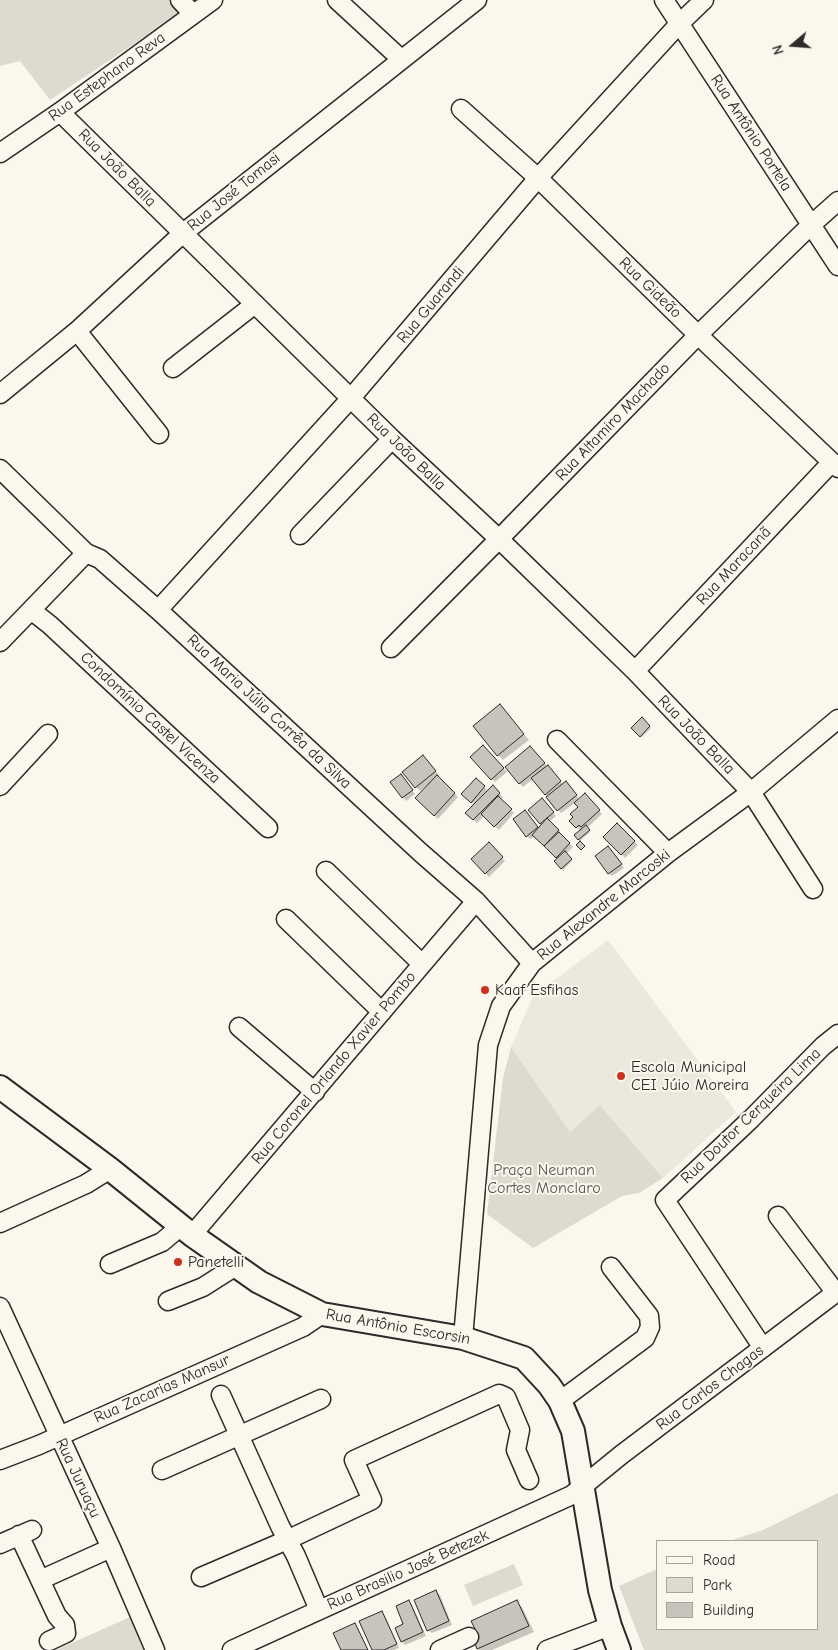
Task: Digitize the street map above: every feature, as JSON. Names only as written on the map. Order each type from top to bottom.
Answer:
[{"type":"main road","name":"Rua Antônio Escorsin","points":[[0,1087],[187,1231],[259,1282],[322,1314],[463,1338],[524,1358],[549,1385],[560,1401],[573,1431],[600,1590],[619,1650]]},
{"type":"street","points":[[180,0],[193,14]]},
{"type":"street","name":"Rua Estephano Reva","points":[[0,153],[60,112],[213,0]]},
{"type":"street","points":[[337,0],[400,59]]},
{"type":"street","name":"Rua José Tomasi","points":[[0,394],[77,331],[182,234],[400,59],[477,0]]},
{"type":"street","name":"Rua Antônio Portela","points":[[664,0],[838,266]]},
{"type":"street","name":"Rua Guarandi","points":[[158,610],[351,398],[538,178],[679,24],[704,0]]},
{"type":"street","name":"Rua Gideão","points":[[461,109],[538,178],[835,465]]},
{"type":"street","name":"Rua João Balla","points":[[60,112],[392,439],[499,539],[635,671],[751,792],[813,889]]},
{"type":"street","name":"Rua Altamiro Machado","points":[[391,648],[698,334],[838,201]]},
{"type":"street","points":[[173,368],[255,304]]},
{"type":"street","points":[[77,331],[159,434]]},
{"type":"street","points":[[300,535],[392,439]]},
{"type":"street","name":"Rua Maracanã","points":[[635,671],[835,465]]},
{"type":"street","name":"Rua Maria Júlia Corrêa da Silva","points":[[0,469],[86,553],[100,559],[158,610],[476,901],[532,963]]},
{"type":"street","points":[[0,642],[86,553]]},
{"type":"street","name":"Condomínio Castel Vicenza","points":[[31,610],[50,625],[268,828]]},
{"type":"street","name":"Rua Alexandre Marcoski","points":[[463,1338],[488,1045],[501,1006],[532,963],[668,853],[751,792],[838,719]]},
{"type":"street","points":[[0,786],[48,734]]},
{"type":"street","points":[[557,740],[668,853]]},
{"type":"street","points":[[326,872],[422,964]]},
{"type":"street","name":"Rua Coronel Orlando Xavier Pombo","points":[[110,1264],[187,1231],[315,1092],[476,901]]},
{"type":"street","points":[[286,919],[382,1012]]},
{"type":"street","points":[[239,1027],[315,1092]]},
{"type":"street","name":"Rua Doutor Cerqueira Lima","points":[[763,1348],[664,1200],[751,1119],[823,1046],[838,1034]]},
{"type":"street","points":[[0,1223],[86,1184],[110,1170]]},
{"type":"street","points":[[778,1216],[837,1292]]},
{"type":"street","points":[[168,1301],[203,1287],[236,1266]]},
{"type":"street","points":[[560,1401],[645,1338],[650,1327],[649,1316],[611,1267]]},
{"type":"street","name":"Rua Carlos Chagas","points":[[583,1487],[621,1455],[837,1292]]},
{"type":"street","name":"Rua Juruaçu","points":[[0,1307],[111,1548],[155,1650]]},
{"type":"street","name":"Rua Zacarias Mansur","points":[[0,1460],[303,1327],[322,1314]]},
{"type":"street","points":[[201,1577],[287,1540],[372,1500],[354,1460],[499,1394],[506,1397],[520,1430],[516,1450],[529,1480]]},
{"type":"street","points":[[221,1395],[319,1610]]},
{"type":"street","points":[[162,1470],[321,1399]]},
{"type":"street","name":"Rua Brasilio José Betezek","points":[[232,1650],[572,1495],[583,1487]]},
{"type":"street","points":[[0,1544],[26,1533],[40,1580],[57,1616],[65,1625],[66,1632],[49,1641]]},
{"type":"street","points":[[40,1580],[111,1548]]},
{"type":"street","points":[[547,1650],[575,1645],[610,1626]]},
{"type":"street","points":[[440,1650],[469,1638]]},
{"type":"shaded area","name":"Escola Municipal CEI Júio Moreira","points":[[608,940],[736,1112],[663,1178],[601,1106],[570,1132],[511,1047],[533,996]]},
{"type":"green space","points":[[0,0],[173,0],[182,10],[173,18],[50,100],[20,61],[0,66]]},
{"type":"green space","name":"Praça Neuman Cortes Monclaro","points":[[511,1047],[570,1132],[600,1105],[663,1178],[639,1193],[622,1196],[533,1248],[487,1214],[503,1078]]},
{"type":"green space","points":[[838,1493],[838,1650],[644,1650],[619,1586],[656,1569],[656,1630],[818,1630],[818,1540],[732,1540],[763,1530]]},
{"type":"green space","points":[[514,1564],[523,1585],[473,1606],[464,1585]]},
{"type":"green space","points":[[130,1617],[144,1650],[56,1650]]},
{"type":"building","points":[[500,704],[524,734],[497,756],[473,726]]},
{"type":"building","points":[[642,717],[650,726],[640,737],[631,728]]},
{"type":"building","points":[[483,745],[504,768],[491,780],[470,757]]},
{"type":"building","points":[[530,746],[545,763],[519,784],[505,767]]},
{"type":"building","points":[[423,755],[436,771],[415,788],[402,772]]},
{"type":"building","points":[[548,765],[561,781],[545,795],[531,778]]},
{"type":"building","points":[[401,774],[413,790],[402,798],[390,782]]},
{"type":"building","points":[[437,775],[455,793],[434,816],[415,798]]},
{"type":"building","points":[[476,778],[485,786],[471,803],[461,794]]},
{"type":"building","points":[[566,781],[577,795],[557,811],[546,797]]},
{"type":"building","points":[[493,785],[500,793],[473,820],[465,813]]},
{"type":"building","points":[[585,793],[600,810],[581,827],[579,825],[576,828],[569,821],[573,817],[570,814],[578,807],[574,803]]},
{"type":"building","points":[[498,796],[512,809],[494,827],[481,814]]},
{"type":"building","points":[[542,798],[554,812],[540,824],[528,810]]},
{"type":"building","points":[[525,810],[538,827],[526,837],[513,819]]},
{"type":"building","points":[[547,818],[559,830],[544,846],[532,835]]},
{"type":"building","points":[[617,823],[635,841],[621,855],[603,837]]},
{"type":"building","points":[[586,825],[590,830],[578,840],[574,835]]},
{"type":"building","points":[[559,832],[570,843],[556,858],[544,846]]},
{"type":"building","points":[[580,841],[585,846],[581,850],[576,845]]},
{"type":"building","points":[[489,842],[503,857],[485,874],[471,859]]},
{"type":"building","points":[[608,846],[622,864],[608,874],[595,856]]},
{"type":"building","points":[[565,851],[572,859],[561,869],[554,861]]},
{"type":"building","points":[[436,1590],[449,1621],[427,1631],[414,1600]]},
{"type":"building","points":[[409,1600],[423,1632],[401,1642],[395,1628],[403,1624],[396,1606]]},
{"type":"building","points":[[517,1600],[529,1626],[477,1649],[470,1631],[475,1629],[471,1621]]},
{"type":"building","points":[[382,1611],[397,1644],[384,1650],[372,1650],[359,1621]]},
{"type":"building","points":[[355,1623],[368,1650],[341,1650],[333,1633]]},
{"type":"place","name":"Kaaf Esfihas","points":[[485,990]]},
{"type":"place","name":"Escola Municipal CEI Júio Moreira","points":[[621,1076]]},
{"type":"place","name":"Panetelli","points":[[178,1262]]}]
